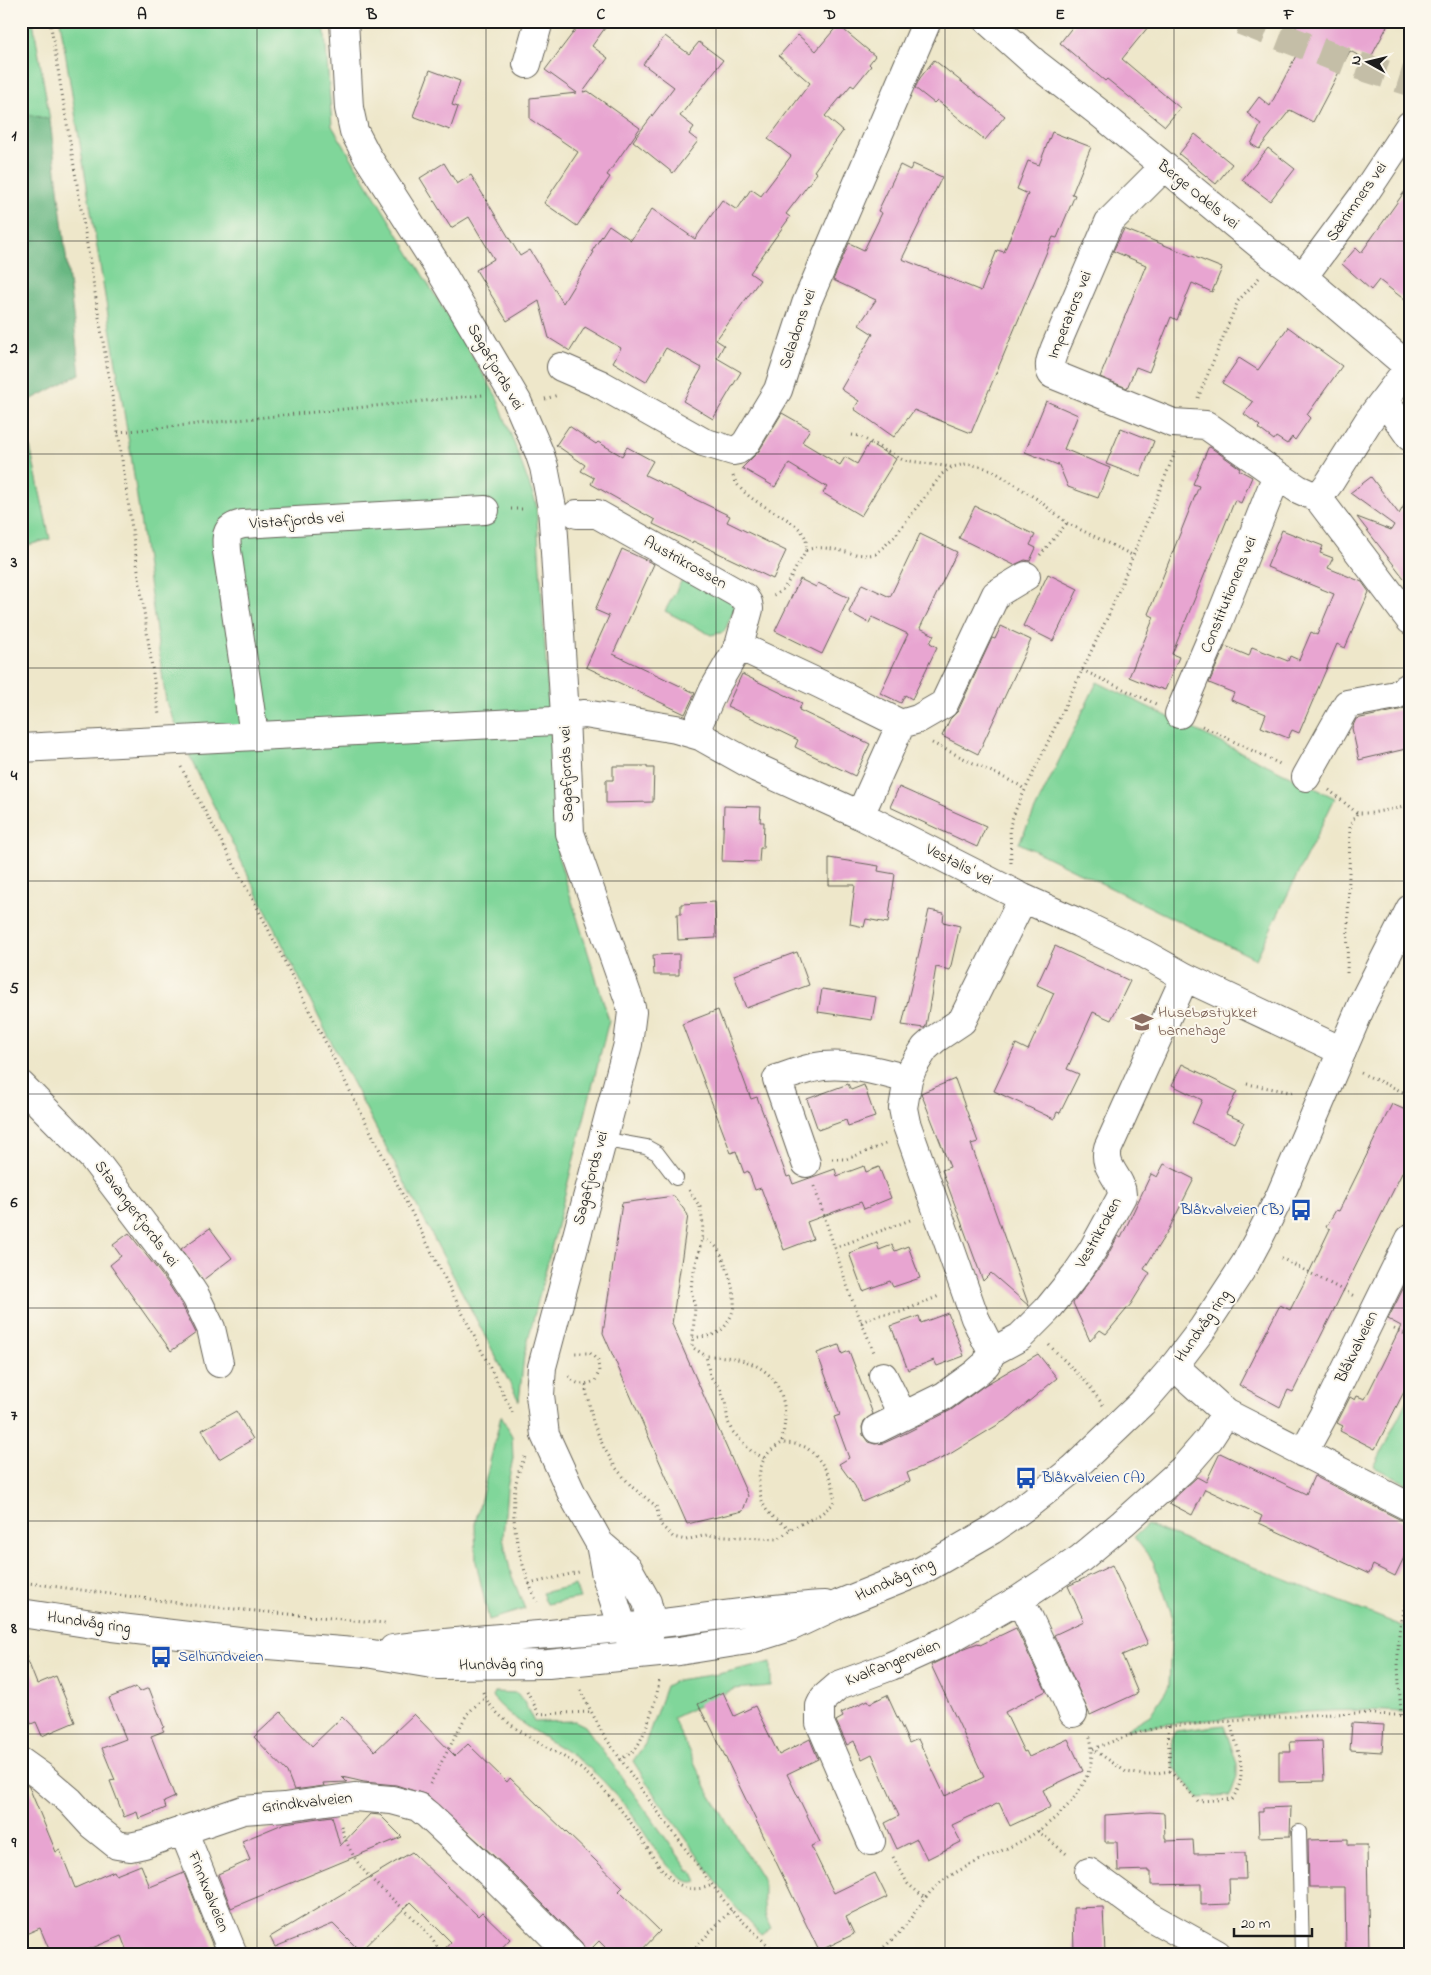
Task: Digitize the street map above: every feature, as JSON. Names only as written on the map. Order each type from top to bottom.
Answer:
[{"type":"street","name":"Sagafjords vei","points":[[344,21],[350,108],[354,131],[367,156],[438,267],[517,401],[564,511],[565,716],[570,833],[632,1012],[628,1044],[601,1139],[542,1367],[540,1395],[542,1421],[550,1447],[572,1494],[600,1544],[606,1576],[623,1628],[652,1666]]},
{"type":"street","points":[[527,64],[539,21]]},
{"type":"street","name":"Seladons vei","points":[[729,451],[738,450],[746,444],[778,390],[810,295],[927,21]]},
{"type":"street","name":"Berge Odels vei","points":[[988,21],[1036,63],[1277,259],[1303,277],[1410,367]]},
{"type":"street","name":"Særimners vei","points":[[1303,277],[1363,196],[1410,125]]},
{"type":"street","name":"Imperators vei","points":[[1164,167],[1109,222],[1055,348],[1050,369],[1056,377],[1173,423],[1188,424]]},
{"type":"street","points":[[1318,498],[1363,428],[1410,367]]},
{"type":"street","points":[[565,378],[600,384],[703,442],[729,451]]},
{"type":"street","points":[[1384,400],[1410,437]]},
{"type":"street","points":[[1188,424],[1206,425],[1298,489],[1318,498],[1410,620]]},
{"type":"street","name":"Constitutionens vei","points":[[1179,714],[1278,475]]},
{"type":"street","name":"Vistafjords vei","points":[[254,735],[227,551],[226,537],[228,530],[233,526],[243,524],[485,510]]},
{"type":"street","name":"Austrikrossen","points":[[564,511],[597,514],[717,581],[744,597],[748,603]]},
{"type":"street","points":[[739,646],[901,724],[918,719],[944,704],[996,594],[1026,576]]},
{"type":"street","points":[[694,734],[714,689],[739,646],[749,609],[748,603]]},
{"type":"street","points":[[1306,776],[1347,704],[1396,695],[1410,686]]},
{"type":"street","name":"Vestalis' vei","points":[[565,716],[585,714],[656,725],[694,734],[758,768],[860,815],[1017,894],[1144,954],[1185,977],[1342,1051]]},
{"type":"street","points":[[21,748],[554,721],[565,716]]},
{"type":"street","points":[[860,815],[901,724]]},
{"type":"street","points":[[992,1352],[975,1318],[910,1135],[904,1108],[908,1079],[913,1067],[925,1048],[934,1039],[962,1021],[1017,894]]},
{"type":"street","name":"Hundvåg ring","points":[[21,1613],[247,1643],[366,1653],[438,1665],[548,1664],[652,1666],[790,1627],[839,1604],[921,1571],[970,1543],[1029,1504],[1073,1469],[1103,1442],[1174,1366],[1228,1291],[1260,1236],[1280,1196],[1342,1051],[1410,909]]},
{"type":"street","name":"Vestrikroken","points":[[877,1429],[932,1402],[962,1384],[986,1364],[992,1352],[1020,1337],[1047,1310],[1082,1266],[1122,1196],[1122,1190],[1110,1170],[1106,1155],[1108,1148],[1185,977]]},
{"type":"street","points":[[806,1163],[777,1079],[822,1066],[836,1066],[866,1068],[908,1079]]},
{"type":"street","name":"Stavangerfjords vei","points":[[21,1084],[93,1158],[181,1274],[196,1297],[211,1328],[219,1363]]},
{"type":"street","name":"Blåkvalveien","points":[[1303,1453],[1410,1240]]},
{"type":"street","points":[[1174,1366],[1226,1413],[1410,1507]]},
{"type":"street","points":[[883,1376],[903,1416]]},
{"type":"street","name":"Kvalfangerveien","points":[[871,1841],[820,1723],[820,1706],[824,1698],[839,1685],[892,1666],[946,1641],[1020,1599],[1080,1559],[1167,1484],[1200,1450],[1226,1413]]},
{"type":"street","name":"Sagafjords vei","points":[[600,1544],[628,1568],[647,1602],[652,1624],[652,1666]]},
{"type":"street","points":[[1020,1599],[1073,1713]]},
{"type":"street","name":"Hundvåg ring","points":[[366,1653],[438,1643],[623,1628],[784,1607],[839,1604]]},
{"type":"street","name":"Grindkvalveien","points":[[21,1762],[70,1801],[92,1825],[117,1845],[130,1847],[144,1844],[243,1810],[354,1797],[392,1800],[418,1807],[468,1852],[571,1954]]},
{"type":"street","name":"Finnkvalveien","points":[[182,1830],[233,1954]]},
{"type":"street","points":[[1090,1872],[1149,1916],[1216,1954]]},
{"type":"lane","points":[[601,1139],[646,1147],[657,1153],[676,1178]]},
{"type":"lane","points":[[1299,1832],[1302,1954]]},
{"type":"path","points":[[1017,894],[1010,824],[1110,612],[1238,301],[1277,259]]},
{"type":"path","points":[[118,432],[490,393]]},
{"type":"path","points":[[852,434],[903,460],[952,467],[966,464],[992,470],[1043,504],[1067,524],[1132,555]]},
{"type":"path","points":[[729,451],[736,484],[743,493],[758,504],[796,524],[804,532],[806,550],[786,585],[777,595],[763,601],[748,603]]},
{"type":"path","points":[[806,550],[817,546],[856,554],[876,554],[895,536],[942,474],[952,467]]},
{"type":"path","points":[[485,510],[564,511]]},
{"type":"path","points":[[1026,576],[1043,550],[1067,524]]},
{"type":"path","points":[[1082,670],[1179,714],[1306,776],[1331,791],[1357,813],[1371,813],[1410,806]]},
{"type":"path","points":[[901,724],[916,735],[1019,785],[1025,790]]},
{"type":"path","points":[[1347,981],[1350,825],[1357,813]]},
{"type":"path","points":[[1362,1073],[1410,1095]]},
{"type":"path","points":[[1247,1084],[1304,1095]]},
{"type":"path","points":[[883,1376],[834,1248],[806,1163],[825,1159],[847,1159],[910,1135]]},
{"type":"path","points":[[676,1178],[690,1192],[700,1207],[703,1224],[702,1239],[691,1290],[695,1307],[692,1348],[706,1356],[734,1358],[749,1362],[760,1367],[774,1379],[784,1408],[785,1418],[782,1443]]},
{"type":"path","points":[[834,1248],[936,1209]]},
{"type":"path","points":[[693,1338],[720,1331],[731,1316],[734,1305],[732,1287],[717,1248],[702,1239]]},
{"type":"path","points":[[1280,1258],[1377,1307]]},
{"type":"path","points":[[861,1322],[879,1315],[901,1312],[965,1286]]},
{"type":"path","points":[[1030,1327],[1087,1383],[1098,1396],[1106,1410]]},
{"type":"path","points":[[706,1356],[710,1376],[720,1388],[725,1401],[728,1422],[732,1431],[750,1451],[764,1458]]},
{"type":"path","points":[[585,1385],[594,1422],[608,1455],[632,1487],[656,1506],[661,1525],[673,1537],[686,1540],[707,1535],[778,1540],[791,1529],[821,1514],[833,1504],[835,1490],[831,1479],[804,1446],[782,1443],[768,1453],[764,1458],[758,1486],[762,1502],[769,1513],[791,1529]]},
{"type":"path","points":[[528,1452],[519,1475],[514,1507],[516,1539],[529,1584],[537,1602]]},
{"type":"path","points":[[529,1584],[573,1573]]},
{"type":"path","points":[[21,1582],[202,1606],[388,1623]]},
{"type":"path","points":[[1401,1715],[1399,1632],[1402,1608],[1410,1593]]},
{"type":"path","points":[[620,1760],[636,1748],[654,1702],[659,1684],[652,1666]]},
{"type":"path","points":[[483,1686],[485,1698],[502,1716],[571,1762],[591,1778],[621,1811],[657,1862],[675,1882],[686,1888],[696,1890],[712,1884]]},
{"type":"path","points":[[580,1690],[590,1712],[620,1760],[731,1910],[777,1954]]},
{"type":"path","points":[[418,1807],[467,1714],[485,1698]]},
{"type":"path","points":[[531,1699],[539,1714],[590,1712]]},
{"type":"path","points":[[877,1954],[904,1928],[932,1890],[953,1874],[1038,1831],[1060,1812],[1080,1790],[1089,1771],[1093,1749],[1088,1730],[1073,1713]]},
{"type":"path","points":[[1093,1749],[1127,1735],[1168,1726],[1308,1715],[1410,1716]]},
{"type":"path","points":[[1168,1726],[1170,1771],[1198,1801],[1232,1799],[1238,1791],[1242,1775],[1239,1751],[1230,1722]]},
{"type":"path","points":[[1093,1749],[1126,1772],[1144,1775],[1170,1771]]},
{"type":"path","points":[[332,1799],[349,1848],[361,1867],[420,1926],[436,1944],[441,1954]]},
{"type":"path","points":[[1038,1831],[1090,1872]]},
{"type":"path","points":[[871,1841],[895,1858],[908,1884],[925,1898]]},
{"type":"path","points":[[689,1954],[731,1910]]},
{"type":"green space","points":[[21,21],[33,21],[50,120],[21,112]]},
{"type":"green space","points":[[60,21],[324,21],[332,126],[497,397],[536,503],[558,856],[609,1020],[524,1356],[519,1401],[332,1044],[193,764],[166,701],[131,455]]},
{"type":"green space","points":[[21,112],[50,120],[80,374],[21,405]]},
{"type":"green space","points":[[21,405],[50,539],[21,547]]},
{"type":"green space","points":[[689,567],[737,603],[724,632],[711,635],[665,611]]},
{"type":"green space","points":[[1097,682],[1335,798],[1256,959],[1019,843]]},
{"type":"green space","points":[[1407,1400],[1410,1401],[1410,1485],[1374,1467]]},
{"type":"green space","points":[[501,1416],[512,1436],[513,1458],[507,1488],[503,1538],[511,1574],[525,1609],[489,1620],[476,1562],[475,1524]]},
{"type":"green space","points":[[1147,1525],[1410,1629],[1410,1713],[1371,1710],[1312,1712],[1157,1725],[1125,1730],[1150,1715],[1169,1686],[1172,1615],[1153,1561],[1134,1537]]},
{"type":"green space","points":[[575,1585],[580,1598],[547,1604],[542,1593]]},
{"type":"green space","points":[[771,1662],[771,1686],[734,1689],[673,1718],[709,1793],[763,1880],[765,1910],[771,1928],[761,1935],[732,1903],[654,1794],[633,1761],[645,1744],[666,1686],[677,1680],[718,1674]]},
{"type":"green space","points":[[495,1692],[517,1693],[534,1722],[575,1721],[585,1726],[690,1872],[692,1871],[697,1881],[688,1881],[669,1867],[627,1808],[595,1773],[581,1761],[511,1715],[493,1698],[492,1695]]},
{"type":"green space","points":[[1224,1725],[1237,1764],[1237,1777],[1230,1796],[1199,1798],[1174,1767],[1172,1740],[1176,1731]]},
{"type":"building","points":[[582,21],[610,21],[592,46],[608,58],[583,92],[588,91],[640,128],[607,175],[610,177],[577,226],[544,203],[578,152],[530,119],[530,98],[577,93],[545,70]]},
{"type":"building","points":[[1077,21],[1153,21],[1122,59],[1180,108],[1165,126],[1107,79],[1105,81],[1060,43]]},
{"type":"building","points":[[1299,21],[1390,21],[1369,61],[1350,51],[1313,122],[1290,110],[1259,149],[1251,144],[1261,124],[1247,113],[1259,97],[1270,106],[1303,42],[1292,35]]},
{"type":"building","points":[[838,25],[875,56],[869,64],[871,66],[854,87],[851,85],[825,116],[843,131],[814,171],[817,173],[786,214],[790,217],[750,273],[760,280],[716,340],[724,345],[717,358],[741,372],[713,419],[683,401],[702,368],[666,348],[646,382],[613,362],[621,348],[585,327],[570,351],[549,338],[539,301],[507,321],[476,270],[494,259],[469,217],[451,228],[420,178],[444,163],[457,184],[471,175],[520,256],[530,250],[563,303],[609,225],[631,240],[652,209],[695,239],[722,200],[737,210],[751,189],[761,196],[791,156],[768,139],[810,83],[779,56],[798,35],[816,51]]},
{"type":"building","points":[[665,36],[689,54],[699,42],[723,60],[680,116],[694,127],[689,134],[698,141],[673,173],[633,141],[674,87],[643,64]]},
{"type":"building","points":[[934,60],[1005,116],[985,140],[937,100],[934,103],[915,88]]},
{"type":"building","points":[[430,70],[460,81],[452,105],[458,107],[450,130],[413,116]]},
{"type":"building","points":[[1052,132],[1091,147],[1072,194],[1075,195],[1057,238],[1053,237],[971,433],[914,410],[894,437],[854,409],[859,401],[841,389],[873,334],[859,325],[876,300],[833,280],[849,243],[864,250],[882,213],[878,211],[900,165],[910,170],[913,164],[942,177],[902,259],[981,291],[997,250],[1004,252],[1028,194],[1017,189],[1028,161],[1039,165]]},
{"type":"building","points":[[1195,134],[1232,164],[1216,184],[1179,154]]},
{"type":"building","points":[[1268,148],[1295,169],[1270,201],[1242,180]]},
{"type":"building","points":[[1410,184],[1410,304],[1379,280],[1371,290],[1342,264],[1356,248],[1361,253]]},
{"type":"building","points":[[1124,229],[1222,268],[1212,292],[1192,283],[1177,320],[1171,317],[1149,372],[1136,367],[1127,388],[1100,377],[1146,265],[1113,251]]},
{"type":"building","points":[[1288,327],[1342,366],[1307,415],[1310,418],[1295,440],[1292,437],[1287,444],[1276,437],[1274,440],[1258,428],[1260,426],[1244,414],[1253,402],[1222,383],[1239,358],[1258,370]]},
{"type":"building","points":[[1046,401],[1078,415],[1064,449],[1110,468],[1098,498],[1068,487],[1058,463],[1058,465],[1025,452]]},
{"type":"building","points":[[782,413],[810,429],[802,442],[840,465],[845,457],[857,464],[869,443],[896,459],[861,516],[823,493],[827,487],[789,464],[775,487],[742,468],[759,451]]},
{"type":"building","points":[[569,426],[596,444],[598,442],[622,456],[627,447],[653,461],[645,475],[730,516],[727,522],[786,551],[773,579],[653,524],[655,520],[591,484],[594,478],[581,471],[585,465],[556,445]]},
{"type":"building","points":[[1121,428],[1154,441],[1140,477],[1106,464]]},
{"type":"building","points":[[1210,447],[1240,468],[1239,470],[1252,477],[1241,503],[1235,500],[1172,654],[1179,657],[1165,690],[1158,689],[1129,677],[1154,617],[1148,614],[1199,486],[1193,484]]},
{"type":"building","points":[[1371,477],[1399,514],[1410,495],[1410,586],[1357,517],[1391,530],[1394,525],[1350,493]]},
{"type":"building","points":[[975,506],[1035,535],[1030,545],[1036,548],[1030,561],[1025,560],[1014,565],[959,538]]},
{"type":"building","points":[[1282,530],[1323,546],[1320,553],[1333,558],[1328,568],[1362,582],[1369,592],[1345,648],[1337,644],[1299,733],[1292,730],[1288,738],[1261,727],[1266,714],[1231,700],[1234,693],[1209,683],[1225,646],[1249,656],[1252,647],[1288,661],[1290,656],[1299,660],[1311,632],[1317,635],[1334,594],[1267,567]]},
{"type":"building","points":[[920,534],[957,552],[920,628],[934,635],[930,643],[937,647],[912,699],[905,695],[901,703],[880,693],[908,634],[872,617],[869,623],[849,612],[862,584],[890,597]]},
{"type":"building","points":[[622,549],[654,564],[613,654],[695,693],[685,714],[586,667],[609,616],[595,610]]},
{"type":"building","points":[[1048,574],[1078,589],[1053,641],[1023,626]]},
{"type":"building","points":[[800,579],[816,587],[818,583],[849,598],[822,654],[775,631]]},
{"type":"building","points":[[1001,626],[1031,640],[978,754],[942,736],[950,719],[958,711],[992,638],[995,639]]},
{"type":"building","points":[[742,674],[802,703],[799,710],[870,744],[855,776],[795,747],[798,740],[727,706]]},
{"type":"building","points":[[1410,706],[1410,748],[1359,760],[1352,728],[1356,719]]},
{"type":"building","points":[[613,766],[647,766],[647,768],[654,768],[653,802],[606,803],[606,780],[613,780]]},
{"type":"building","points":[[899,787],[986,826],[977,847],[890,807]]},
{"type":"building","points":[[724,806],[761,807],[760,822],[764,822],[763,848],[760,848],[759,862],[722,861]]},
{"type":"building","points":[[829,858],[879,866],[878,871],[895,874],[888,923],[866,919],[864,927],[850,924],[855,885],[829,885]]},
{"type":"building","points":[[715,902],[716,938],[678,940],[677,914],[681,914],[681,904]]},
{"type":"building","points":[[929,910],[944,913],[943,922],[960,926],[950,970],[936,967],[926,1026],[924,1028],[902,1025]]},
{"type":"building","points":[[1055,946],[1130,981],[1111,1020],[1093,1012],[1067,1069],[1079,1074],[1060,1113],[1057,1112],[1054,1119],[994,1091],[1016,1044],[1028,1050],[1054,993],[1037,985]]},
{"type":"building","points":[[797,952],[809,985],[746,1008],[734,975]]},
{"type":"building","points":[[679,954],[679,975],[654,975],[653,955]]},
{"type":"building","points":[[822,989],[876,997],[872,1020],[818,1012]]},
{"type":"building","points":[[718,1010],[751,1099],[757,1097],[787,1177],[790,1176],[793,1184],[835,1169],[837,1176],[864,1166],[866,1172],[879,1167],[891,1198],[864,1209],[861,1202],[807,1222],[813,1239],[784,1250],[761,1188],[755,1190],[748,1171],[744,1173],[736,1151],[731,1153],[682,1024]]},
{"type":"building","points":[[1182,1064],[1237,1091],[1226,1114],[1244,1122],[1234,1143],[1192,1123],[1202,1100],[1172,1085]]},
{"type":"building","points":[[955,1079],[978,1142],[971,1144],[1029,1306],[991,1273],[983,1281],[942,1170],[950,1167],[921,1093]]},
{"type":"building","points":[[848,1084],[851,1090],[864,1085],[875,1117],[848,1126],[846,1120],[818,1130],[807,1099]]},
{"type":"building","points":[[1392,1104],[1410,1112],[1410,1157],[1293,1392],[1288,1390],[1280,1407],[1239,1385],[1280,1305],[1290,1310],[1330,1229],[1326,1227],[1336,1210],[1339,1211]]},
{"type":"building","points":[[1164,1164],[1194,1179],[1169,1229],[1144,1269],[1150,1273],[1131,1304],[1106,1334],[1100,1330],[1090,1341],[1073,1303],[1105,1260],[1118,1236],[1121,1238],[1151,1174],[1157,1177]]},
{"type":"building","points":[[674,1196],[688,1215],[672,1324],[748,1496],[743,1511],[687,1524],[603,1333],[622,1203]]},
{"type":"building","points":[[210,1228],[232,1258],[203,1280],[181,1249]]},
{"type":"building","points":[[129,1233],[168,1283],[196,1333],[171,1351],[110,1265],[121,1256],[113,1245]]},
{"type":"building","points":[[877,1243],[879,1250],[892,1245],[895,1251],[908,1246],[920,1278],[893,1287],[890,1281],[863,1291],[849,1253]]},
{"type":"building","points":[[1410,1275],[1410,1380],[1375,1449],[1340,1431],[1343,1426],[1337,1423],[1350,1397],[1355,1400],[1357,1396],[1365,1399],[1377,1375],[1401,1326],[1388,1319]]},
{"type":"building","points":[[948,1313],[964,1356],[937,1366],[934,1360],[908,1370],[891,1326],[919,1316],[921,1323]]},
{"type":"building","points":[[839,1345],[842,1354],[849,1351],[873,1414],[864,1421],[862,1427],[863,1435],[868,1442],[875,1444],[884,1443],[951,1410],[985,1385],[1038,1354],[1057,1378],[1009,1418],[945,1457],[907,1473],[910,1481],[862,1502],[855,1486],[839,1464],[849,1458],[834,1417],[840,1415],[817,1353]]},
{"type":"building","points":[[236,1411],[253,1439],[219,1459],[202,1430]]},
{"type":"building","points":[[1220,1453],[1306,1494],[1314,1476],[1403,1521],[1410,1522],[1410,1545],[1395,1576],[1373,1565],[1369,1574],[1259,1523],[1262,1516],[1205,1489],[1192,1515],[1169,1503],[1197,1477],[1206,1482]]},
{"type":"building","points":[[1112,1565],[1148,1644],[1122,1655],[1138,1693],[1090,1715],[1054,1635],[1084,1621],[1068,1586]]},
{"type":"building","points":[[1016,1628],[1046,1691],[1005,1712],[1024,1752],[1026,1751],[1029,1757],[1068,1739],[1083,1771],[1043,1790],[1051,1807],[1010,1826],[999,1803],[952,1825],[961,1842],[927,1859],[917,1839],[897,1849],[885,1823],[899,1816],[872,1754],[862,1759],[854,1741],[847,1745],[836,1721],[843,1717],[841,1713],[868,1700],[870,1703],[887,1695],[909,1743],[918,1739],[945,1796],[984,1777],[931,1665],[965,1648],[978,1643],[980,1645]]},
{"type":"building","points":[[22,1646],[37,1684],[56,1676],[75,1722],[42,1736],[36,1722],[31,1724],[21,1700]]},
{"type":"building","points":[[136,1687],[139,1692],[149,1688],[164,1727],[162,1728],[164,1731],[151,1736],[175,1797],[164,1802],[166,1808],[139,1819],[137,1812],[124,1817],[110,1781],[115,1780],[102,1748],[126,1739],[109,1698]]},
{"type":"building","points":[[723,1692],[734,1716],[755,1706],[779,1755],[810,1739],[818,1759],[787,1774],[820,1842],[811,1846],[834,1893],[875,1873],[887,1897],[846,1917],[854,1934],[819,1951],[708,1721],[698,1704]]},
{"type":"building","points":[[281,1712],[312,1746],[342,1717],[375,1751],[414,1714],[455,1756],[468,1744],[507,1782],[510,1778],[623,1887],[619,1891],[660,1931],[638,1954],[612,1954],[599,1941],[586,1954],[582,1943],[506,1867],[427,1795],[396,1785],[364,1782],[342,1777],[347,1782],[323,1783],[324,1786],[294,1790],[287,1772],[254,1737]]},
{"type":"building","points":[[1352,1723],[1384,1725],[1382,1752],[1350,1750]]},
{"type":"building","points":[[1322,1741],[1324,1781],[1279,1782],[1279,1752],[1291,1752],[1290,1742]]},
{"type":"building","points":[[21,1781],[29,1787],[56,1852],[60,1850],[75,1888],[114,1871],[116,1875],[141,1865],[150,1887],[184,1873],[216,1954],[128,1954],[121,1936],[78,1954],[51,1954],[40,1928],[21,1936]]},
{"type":"building","points":[[1291,1807],[1290,1836],[1259,1837],[1258,1812],[1263,1812],[1263,1808]]},
{"type":"building","points":[[1164,1813],[1166,1841],[1193,1840],[1194,1854],[1245,1853],[1246,1879],[1229,1879],[1230,1904],[1201,1905],[1201,1884],[1151,1885],[1151,1872],[1149,1870],[1118,1871],[1117,1842],[1105,1842],[1105,1815]]},
{"type":"building","points":[[370,1814],[380,1815],[402,1837],[231,1908],[218,1874],[250,1860],[242,1841],[285,1823],[332,1816],[340,1846]]},
{"type":"building","points":[[1348,1839],[1348,1845],[1367,1845],[1369,1954],[1346,1954],[1345,1887],[1309,1887],[1308,1840]]},
{"type":"building","points":[[412,1852],[478,1916],[482,1912],[510,1939],[496,1954],[440,1954],[451,1942],[411,1902],[360,1951],[333,1924],[275,1947],[270,1937]]},
{"type":"building","points":[[1103,1907],[1105,1954],[1074,1954],[1073,1908]]},
{"type":"tunnel","points":[[1241,21],[1347,62],[1410,82]]},
{"type":"place","name":"Husebøstykket barnehage","points":[[1142,1022]]},
{"type":"place","name":"Blåkvalveien (B)","points":[[1301,1210]]},
{"type":"place","name":"Blåkvalveien (A)","points":[[1026,1478]]},
{"type":"place","name":"Selhundveien","points":[[161,1657]]}]
